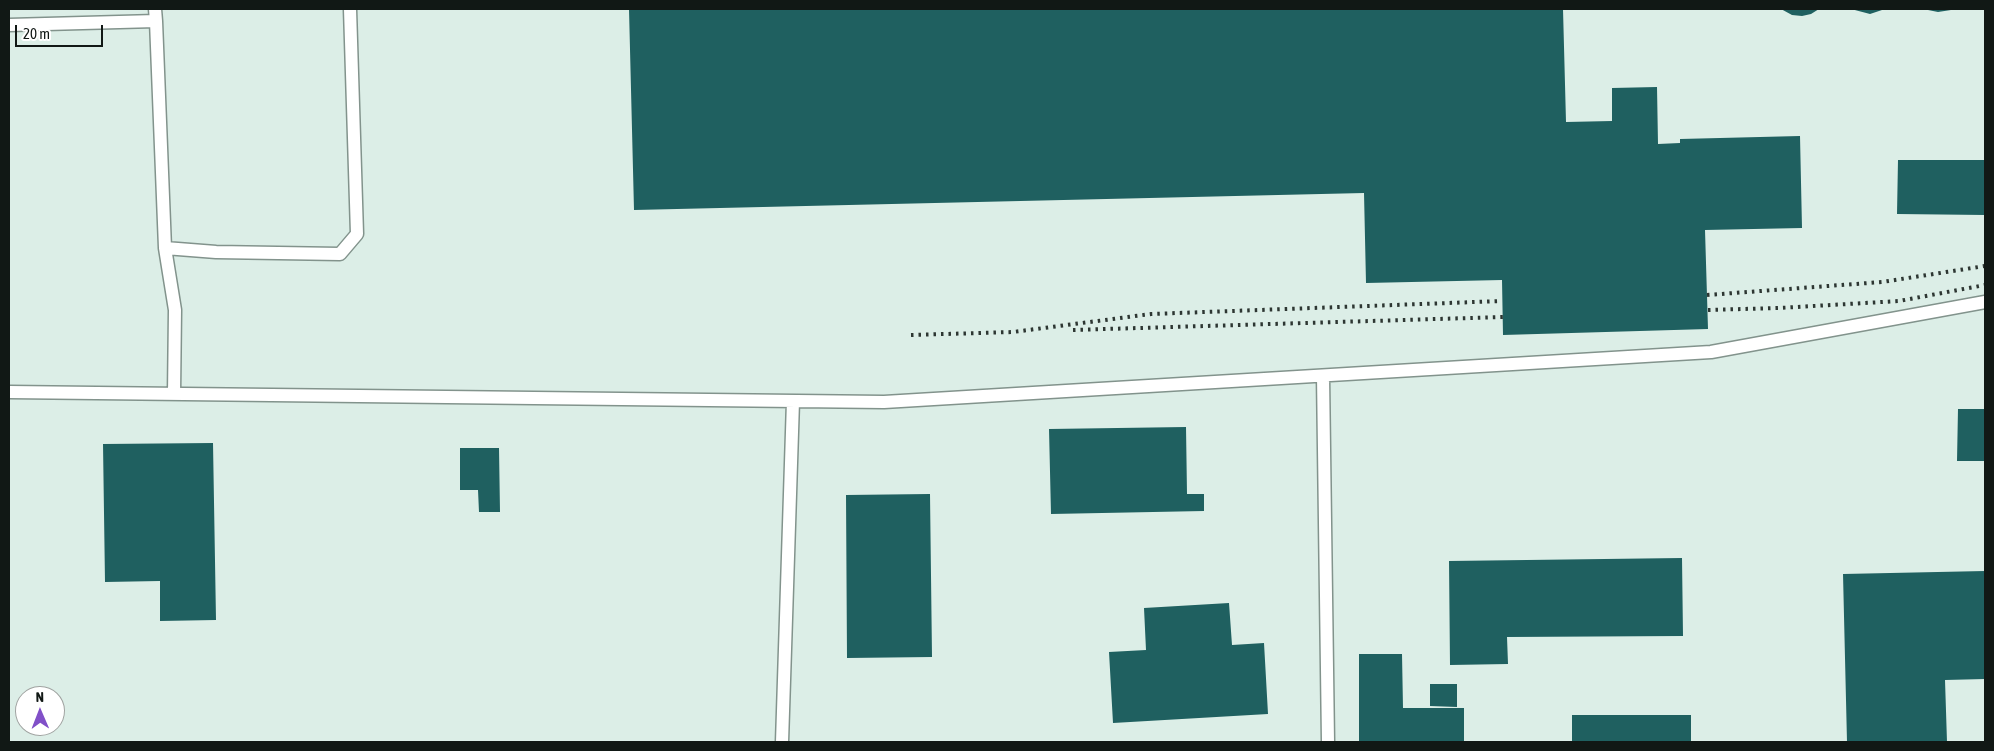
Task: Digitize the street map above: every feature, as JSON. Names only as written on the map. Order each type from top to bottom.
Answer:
[{"type":"lane","points":[[165,248],[216,252],[340,254],[357,234],[350,9]]},
{"type":"lane","points":[[9,25],[156,15],[165,248],[175,310],[174,394]]},
{"type":"lane","points":[[9,392],[884,402],[1711,352],[1985,302]]},
{"type":"lane","points":[[1323,376],[1328,742]]},
{"type":"lane","points":[[782,742],[793,401]]},
{"type":"building","points":[[629,9],[1563,9],[1566,122],[1612,121],[1612,88],[1657,87],[1658,144],[1680,143],[1680,139],[1800,136],[1802,228],[1705,230],[1708,329],[1503,335],[1502,280],[1366,283],[1364,193],[634,210]]},
{"type":"building","points":[[1781,9],[1819,9],[1811,14],[1802,16],[1792,15]]},
{"type":"building","points":[[1851,9],[1885,9],[1870,14]]},
{"type":"building","points":[[1923,9],[1951,9],[1951,10],[1938,12]]},
{"type":"building","points":[[1898,160],[1985,160],[1985,215],[1897,214]]},
{"type":"building","points":[[1958,409],[1985,409],[1985,461],[1957,461]]},
{"type":"building","points":[[1186,427],[1187,494],[1204,494],[1204,511],[1051,514],[1049,429]]},
{"type":"building","points":[[213,443],[216,620],[160,621],[160,581],[105,582],[103,444]]},
{"type":"building","points":[[460,448],[499,448],[500,512],[479,512],[478,490],[460,490]]},
{"type":"building","points":[[930,494],[932,657],[847,658],[846,495]]},
{"type":"building","points":[[1682,558],[1683,636],[1507,637],[1508,664],[1450,665],[1449,561]]},
{"type":"building","points":[[1985,571],[1985,679],[1945,680],[1947,742],[1847,742],[1843,574]]},
{"type":"building","points":[[1229,603],[1232,645],[1264,643],[1268,714],[1113,723],[1109,652],[1146,650],[1144,608]]},
{"type":"building","points":[[1359,654],[1402,654],[1403,708],[1464,708],[1464,742],[1359,742]]},
{"type":"building","points":[[1430,684],[1457,684],[1457,707],[1430,706]]},
{"type":"building","points":[[1572,715],[1691,715],[1691,742],[1572,742]]},
{"type":"railway","points":[[1707,295],[1882,282],[1985,266]]},
{"type":"railway","points":[[1708,310],[1899,301],[1985,285]]},
{"type":"railway","points":[[911,335],[1013,332],[1151,314],[1502,301]]},
{"type":"railway","points":[[1073,330],[1503,317]]}]
